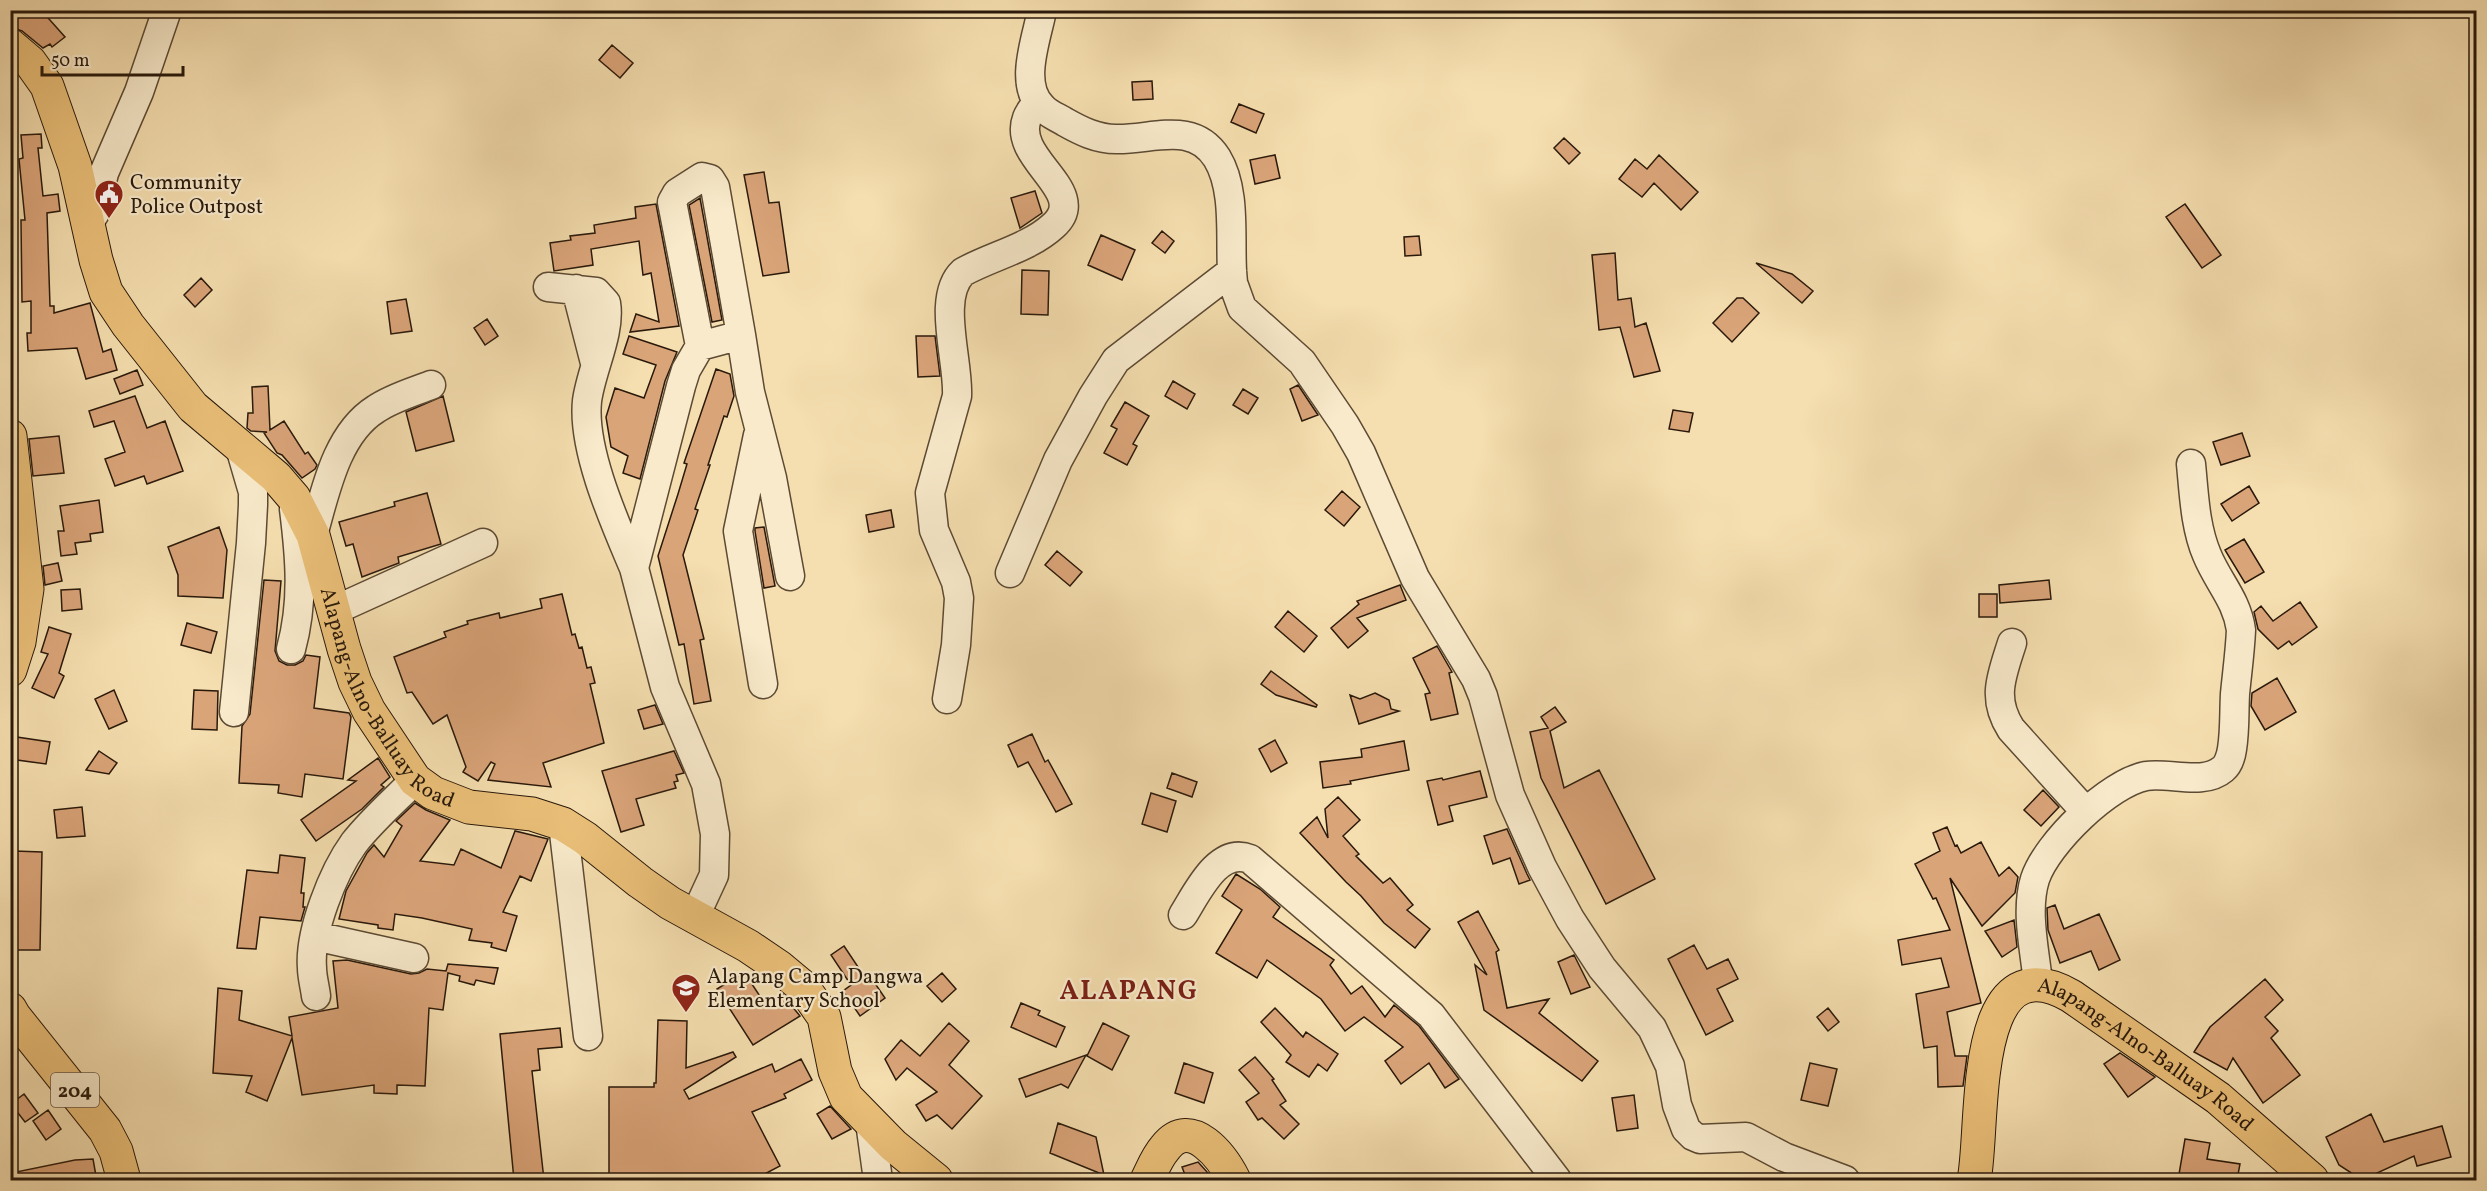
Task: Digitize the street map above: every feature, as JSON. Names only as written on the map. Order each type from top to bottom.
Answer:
[{"type":"main road","name":"Alapang-Alno-Balluay Road","points":[[10,45],[30,62],[47,86],[75,166],[106,292],[128,325],[193,407],[276,477],[294,498],[314,535],[344,649],[369,711],[415,780],[433,793],[469,807],[532,814],[563,824],[585,837],[640,882],[670,903],[748,946],[779,967],[803,987],[824,1017],[839,1083],[855,1107],[907,1158],[936,1180]]},
{"type":"main road","points":[[10,436],[27,589],[20,642],[10,670]]},
{"type":"main road","name":"Alapang-Alno-Balluay Road","points":[[1974,1180],[1982,1090],[1994,1020],[2001,1004],[2013,994],[2038,983],[2047,984],[2071,996],[2218,1098],[2312,1180]]},
{"type":"main road","name":"204","points":[[10,1009],[105,1130],[116,1151],[124,1180]]},
{"type":"main road","points":[[1147,1180],[1164,1148],[1171,1142],[1187,1136],[1207,1143],[1220,1156],[1234,1180]]},
{"type":"street","points":[[88,224],[95,213],[104,173],[139,92],[167,10]]},
{"type":"street","points":[[1042,10],[1032,57],[1031,85],[1037,102],[1043,109],[1080,131],[1094,136],[1118,139],[1172,134],[1187,135],[1208,146],[1217,158],[1225,179],[1229,206],[1233,283],[1242,308],[1302,362],[1332,403],[1361,453],[1404,556],[1476,679],[1483,696],[1510,795],[1542,867],[1565,910],[1602,968],[1642,1014],[1657,1036],[1670,1066],[1677,1105],[1686,1129],[1700,1139],[1746,1137],[1784,1157],[1845,1180]]},
{"type":"street","points":[[947,699],[956,645],[959,598],[956,582],[934,530],[930,493],[957,396],[958,382],[950,297],[956,279],[963,272],[1042,235],[1062,218],[1065,205],[1060,191],[1032,153],[1027,140],[1025,129],[1027,117],[1037,102]]},
{"type":"street","points":[[634,568],[681,386],[686,370],[700,346],[672,202],[677,193],[702,177],[710,179],[716,187],[750,392],[772,478],[790,576]]},
{"type":"street","points":[[1010,573],[1058,460],[1093,396],[1116,360],[1232,271]]},
{"type":"street","points":[[548,287],[576,289],[595,363],[587,404],[588,435],[602,486],[634,568],[665,687],[706,784],[716,856],[714,875],[695,916]]},
{"type":"street","points":[[700,346],[741,335]]},
{"type":"street","points":[[314,535],[337,461],[344,444],[353,431],[376,409],[431,386]]},
{"type":"street","points":[[760,430],[738,531],[763,684]]},
{"type":"street","points":[[234,712],[252,543],[253,505],[253,492],[239,444]]},
{"type":"street","points":[[2038,983],[2032,916],[2035,879],[2041,866],[2085,811],[2120,787],[2138,778],[2158,775],[2193,777],[2216,773],[2223,769],[2232,751],[2241,630],[2234,603],[2206,554],[2195,506],[2191,464]]},
{"type":"street","points":[[291,649],[301,579],[294,498]]},
{"type":"street","points":[[333,611],[483,543]]},
{"type":"street","points":[[2012,643],[2000,684],[1999,700],[2004,717],[2011,729],[2085,811]]},
{"type":"street","points":[[316,996],[311,968],[315,936],[326,900],[353,844],[415,780]]},
{"type":"street","points":[[563,824],[588,1036]]},
{"type":"street","points":[[1183,915],[1198,890],[1220,864],[1236,856],[1250,859],[1431,1015],[1557,1180]]},
{"type":"street","points":[[315,936],[414,957]]},
{"type":"street","points":[[870,1122],[878,1180]]},
{"type":"building","points":[[10,10],[41,10],[65,37],[52,47],[50,44],[43,48],[22,31],[10,27]]},
{"type":"building","points":[[612,45],[633,63],[620,78],[599,60]]},
{"type":"building","points":[[1152,81],[1153,99],[1133,100],[1132,82]]},
{"type":"building","points":[[1239,104],[1264,114],[1256,133],[1231,122]]},
{"type":"building","points":[[41,134],[42,148],[38,148],[43,196],[58,194],[60,211],[47,213],[50,306],[54,306],[54,313],[90,303],[103,352],[111,349],[117,370],[86,379],[77,348],[28,351],[27,333],[31,333],[31,301],[22,302],[21,220],[25,220],[19,159],[23,158],[21,135]]},
{"type":"building","points":[[1564,138],[1580,153],[1569,164],[1554,148]]},
{"type":"building","points":[[1275,155],[1280,178],[1255,184],[1250,160]]},
{"type":"building","points":[[1659,155],[1698,192],[1681,210],[1654,183],[1642,197],[1619,179],[1635,159],[1647,169]]},
{"type":"building","points":[[764,172],[769,203],[779,202],[789,272],[763,276],[744,175]]},
{"type":"building","points":[[1035,191],[1042,213],[1020,228],[1011,198]]},
{"type":"building","points":[[700,198],[722,320],[712,322],[689,205]]},
{"type":"building","points":[[656,204],[679,326],[630,332],[636,314],[659,322],[651,273],[643,275],[639,241],[591,249],[593,265],[554,271],[550,243],[571,240],[570,236],[595,233],[594,225],[636,218],[635,207]]},
{"type":"building","points":[[2185,204],[2221,255],[2202,268],[2166,217]]},
{"type":"building","points":[[1162,231],[1174,241],[1165,253],[1152,243]]},
{"type":"building","points":[[1101,235],[1135,250],[1122,280],[1088,265]]},
{"type":"building","points":[[1419,236],[1421,255],[1405,256],[1404,237]]},
{"type":"building","points":[[1615,253],[1618,300],[1631,298],[1635,327],[1646,323],[1660,371],[1634,377],[1620,327],[1599,330],[1592,255]]},
{"type":"building","points":[[1756,263],[1792,274],[1813,291],[1802,303]]},
{"type":"building","points":[[1022,270],[1049,271],[1048,315],[1021,314]]},
{"type":"building","points":[[201,278],[212,290],[195,307],[184,295]]},
{"type":"building","points":[[1737,298],[1743,298],[1759,313],[1732,342],[1713,323]]},
{"type":"building","points":[[406,299],[412,331],[391,334],[387,302]]},
{"type":"building","points":[[487,319],[498,336],[485,345],[474,328]]},
{"type":"building","points":[[629,336],[677,352],[665,381],[640,479],[623,473],[628,456],[611,447],[606,417],[615,388],[644,398],[656,365],[623,354]]},
{"type":"building","points":[[916,336],[935,336],[940,376],[918,377]]},
{"type":"building","points":[[716,369],[730,374],[734,396],[727,417],[724,416],[708,465],[710,465],[695,509],[698,510],[683,555],[704,639],[700,640],[711,701],[694,704],[684,644],[679,645],[658,556],[687,464],[684,463]]},
{"type":"building","points":[[137,370],[143,385],[120,394],[114,379]]},
{"type":"building","points":[[1173,381],[1195,394],[1187,409],[1165,396]]},
{"type":"building","points":[[1298,385],[1318,415],[1302,421],[1290,389]]},
{"type":"building","points":[[268,386],[270,430],[284,421],[305,454],[308,452],[317,465],[302,478],[282,455],[277,453],[264,433],[267,432],[251,431],[247,428],[248,413],[253,413],[252,387]]},
{"type":"building","points":[[1243,389],[1258,398],[1248,414],[1233,405]]},
{"type":"building","points":[[135,396],[147,428],[165,421],[183,471],[147,484],[144,476],[115,486],[105,459],[125,452],[114,421],[94,427],[89,411]]},
{"type":"building","points":[[443,396],[454,441],[416,451],[406,412]]},
{"type":"building","points":[[1125,402],[1149,416],[1133,444],[1137,446],[1127,465],[1104,453],[1117,429],[1111,426]]},
{"type":"building","points":[[1673,410],[1693,413],[1689,432],[1669,429]]},
{"type":"building","points":[[2242,433],[2250,456],[2221,465],[2213,442]]},
{"type":"building","points":[[59,436],[64,473],[33,476],[29,439]]},
{"type":"building","points":[[2249,486],[2259,503],[2232,521],[2221,504]]},
{"type":"building","points":[[1342,491],[1360,507],[1344,526],[1325,510]]},
{"type":"building","points":[[427,493],[441,544],[398,557],[399,563],[362,577],[353,544],[346,546],[339,522],[395,506],[394,502]]},
{"type":"building","points":[[99,500],[103,532],[90,534],[91,541],[75,543],[77,554],[61,556],[58,531],[64,531],[60,506]]},
{"type":"building","points":[[891,510],[894,527],[869,532],[866,515]]},
{"type":"building","points":[[219,527],[227,550],[223,598],[178,596],[178,575],[168,547]]},
{"type":"building","points":[[764,527],[775,586],[764,588],[755,528]]},
{"type":"building","points":[[2244,539],[2264,572],[2245,583],[2225,550]]},
{"type":"building","points":[[1057,551],[1082,572],[1070,586],[1045,565]]},
{"type":"building","points":[[58,563],[62,581],[45,585],[43,566]]},
{"type":"building","points":[[264,580],[281,581],[275,651],[279,661],[287,665],[295,665],[303,661],[306,655],[320,657],[314,708],[349,713],[351,717],[343,779],[305,774],[302,797],[278,793],[279,785],[239,783],[242,726],[250,714]]},
{"type":"building","points":[[2049,580],[2051,599],[2000,603],[1999,585]]},
{"type":"building","points":[[1400,585],[1406,600],[1357,618],[1368,631],[1348,648],[1331,628],[1359,604],[1357,601]]},
{"type":"building","points":[[80,589],[82,609],[62,611],[61,590]]},
{"type":"building","points":[[562,594],[572,635],[575,634],[579,648],[582,647],[587,668],[591,667],[595,683],[590,684],[604,743],[543,763],[551,787],[488,780],[495,764],[491,762],[478,781],[463,772],[466,767],[447,715],[433,724],[412,692],[407,693],[394,657],[446,637],[444,632],[468,624],[467,621],[499,613],[500,618],[542,608],[540,599]]},
{"type":"building","points":[[1979,594],[1997,594],[1997,617],[1979,617]]},
{"type":"building","points":[[2300,602],[2317,627],[2292,645],[2289,641],[2278,649],[2258,629],[2254,612],[2261,606],[2273,621]]},
{"type":"building","points":[[1288,611],[1317,636],[1304,652],[1275,627]]},
{"type":"building","points":[[187,623],[217,632],[211,653],[181,645]]},
{"type":"building","points":[[49,627],[71,634],[59,673],[64,676],[54,698],[32,688],[48,654],[41,652]]},
{"type":"building","points":[[1437,646],[1452,672],[1449,673],[1458,714],[1431,720],[1425,694],[1430,693],[1413,658]]},
{"type":"building","points":[[1271,671],[1317,705],[1316,707],[1276,695],[1261,684]]},
{"type":"building","points":[[2277,678],[2296,712],[2265,730],[2251,706],[2252,693]]},
{"type":"building","points":[[114,690],[127,721],[109,729],[95,699]]},
{"type":"building","points":[[194,690],[218,691],[217,730],[192,729]]},
{"type":"building","points":[[1375,693],[1389,700],[1391,709],[1399,711],[1359,724],[1350,695],[1360,699]]},
{"type":"building","points":[[655,705],[663,724],[644,729],[638,710]]},
{"type":"building","points":[[1555,707],[1566,722],[1550,731],[1564,788],[1599,770],[1655,879],[1606,904],[1541,778],[1530,732],[1548,728],[1541,717]]},
{"type":"building","points":[[1032,734],[1045,762],[1048,760],[1072,804],[1056,812],[1028,762],[1018,767],[1008,745]]},
{"type":"building","points":[[10,736],[50,742],[46,764],[10,759]]},
{"type":"building","points":[[1275,740],[1287,763],[1271,772],[1259,749]]},
{"type":"building","points":[[1404,741],[1409,770],[1350,781],[1351,784],[1323,788],[1320,762],[1362,757],[1361,749]]},
{"type":"building","points":[[99,751],[117,763],[109,774],[86,770]]},
{"type":"building","points":[[674,751],[684,773],[676,775],[678,781],[674,782],[676,788],[636,799],[644,825],[621,832],[602,771]]},
{"type":"building","points":[[378,758],[390,777],[381,785],[384,787],[362,809],[316,841],[301,820],[356,781],[348,780]]},
{"type":"building","points":[[1480,771],[1487,797],[1449,806],[1453,821],[1438,825],[1427,781],[1442,778],[1443,780]]},
{"type":"building","points":[[1172,773],[1197,782],[1192,797],[1167,788]]},
{"type":"building","points":[[2043,790],[2059,807],[2041,826],[2024,810]]},
{"type":"building","points":[[1151,793],[1176,801],[1167,832],[1142,824]]},
{"type":"building","points":[[1338,797],[1360,820],[1343,836],[1359,854],[1356,856],[1383,883],[1390,878],[1413,905],[1407,910],[1430,929],[1415,948],[1384,923],[1300,833],[1317,817],[1328,838],[1325,809]]},
{"type":"building","points":[[415,803],[450,820],[420,861],[454,865],[461,849],[501,868],[515,831],[548,839],[531,881],[520,876],[503,912],[517,916],[506,951],[491,947],[492,943],[469,940],[472,929],[422,918],[395,914],[393,930],[378,928],[378,925],[339,919],[346,891],[367,853],[374,845],[384,857],[402,826],[396,821]]},
{"type":"building","points":[[82,807],[85,836],[57,838],[54,810]]},
{"type":"building","points":[[1947,827],[1955,846],[1957,845],[1961,853],[1981,842],[1999,876],[2009,867],[2018,877],[2015,893],[1982,926],[1950,878],[1981,1003],[1947,1012],[1955,1056],[1967,1056],[1963,1086],[1938,1087],[1937,1046],[1924,1048],[1916,994],[1949,987],[1941,958],[1902,965],[1898,940],[1950,930],[1936,898],[1933,899],[1915,864],[1940,851],[1933,833]]},
{"type":"building","points":[[1507,829],[1530,880],[1519,884],[1510,858],[1493,864],[1484,836]]},
{"type":"building","points":[[14,851],[42,852],[40,950],[10,950]]},
{"type":"building","points":[[280,855],[305,858],[301,893],[304,893],[303,907],[305,907],[301,921],[260,917],[256,949],[237,948],[247,870],[278,873]]},
{"type":"building","points":[[1236,874],[1260,889],[1280,907],[1273,917],[1334,960],[1330,965],[1351,994],[1362,986],[1385,1017],[1394,1005],[1419,1026],[1459,1079],[1445,1088],[1429,1063],[1401,1084],[1385,1061],[1403,1047],[1364,1017],[1345,1031],[1321,999],[1267,960],[1257,978],[1216,953],[1242,910],[1222,896]]},
{"type":"building","points":[[2055,905],[2064,929],[2099,914],[2120,960],[2099,970],[2091,951],[2060,963],[2048,930],[2047,908]]},
{"type":"building","points":[[1478,911],[1499,950],[1496,952],[1507,1008],[1549,999],[1539,1013],[1598,1061],[1582,1081],[1484,1010],[1475,965],[1487,975],[1458,922]]},
{"type":"building","points":[[2014,920],[2017,947],[2002,957],[1985,931]]},
{"type":"building","points":[[1694,945],[1707,969],[1728,959],[1738,979],[1717,989],[1733,1021],[1706,1035],[1668,959]]},
{"type":"building","points":[[844,946],[864,976],[868,973],[885,998],[860,1016],[843,991],[851,985],[831,955]]},
{"type":"building","points":[[1574,955],[1590,987],[1571,994],[1558,962]]},
{"type":"building","points":[[347,960],[411,974],[427,969],[446,971],[448,964],[498,968],[494,984],[476,980],[474,985],[459,981],[460,976],[448,973],[443,1010],[429,1008],[425,1086],[397,1085],[397,1094],[374,1093],[374,1085],[302,1095],[292,1038],[267,1101],[246,1092],[252,1076],[213,1073],[218,988],[242,991],[239,1020],[292,1036],[289,1017],[338,1008],[333,961]]},
{"type":"building","points":[[744,972],[765,1004],[783,995],[800,1016],[753,1045],[717,989]]},
{"type":"building","points":[[942,973],[956,989],[942,1002],[927,986]]},
{"type":"building","points":[[2265,979],[2283,1000],[2265,1017],[2278,1031],[2271,1038],[2300,1075],[2263,1103],[2233,1058],[2227,1070],[2194,1052],[2210,1027]]},
{"type":"building","points":[[1021,1003],[1040,1011],[1038,1015],[1065,1027],[1056,1047],[1011,1027]]},
{"type":"building","points":[[1275,1008],[1303,1037],[1306,1032],[1338,1054],[1327,1071],[1318,1064],[1309,1077],[1286,1062],[1291,1055],[1261,1022]]},
{"type":"building","points":[[1828,1008],[1839,1022],[1828,1031],[1817,1017]]},
{"type":"building","name":"Alapang Camp Dangwa Elementary School","points":[[658,1020],[687,1021],[686,1068],[733,1052],[736,1057],[684,1090],[689,1099],[772,1064],[775,1072],[801,1059],[812,1080],[784,1094],[786,1098],[752,1112],[780,1166],[753,1180],[609,1180],[609,1087],[654,1087]]},
{"type":"building","points":[[949,1023],[969,1041],[949,1065],[982,1096],[952,1129],[937,1115],[926,1121],[916,1105],[937,1092],[907,1068],[896,1080],[885,1059],[901,1040],[920,1056]]},
{"type":"building","points":[[1103,1023],[1129,1036],[1112,1070],[1087,1056]]},
{"type":"building","points":[[560,1028],[562,1047],[538,1049],[540,1070],[532,1071],[544,1180],[514,1180],[500,1034]]},
{"type":"building","points":[[2120,1053],[2155,1077],[2128,1097],[2104,1064]]},
{"type":"building","points":[[1086,1055],[1068,1088],[1061,1084],[1026,1097],[1019,1079]]},
{"type":"building","points":[[1255,1057],[1274,1079],[1272,1080],[1286,1101],[1280,1105],[1299,1124],[1284,1139],[1262,1118],[1258,1120],[1246,1102],[1259,1093],[1239,1070]]},
{"type":"building","points":[[1184,1063],[1213,1073],[1204,1103],[1175,1093]]},
{"type":"building","points":[[1810,1063],[1837,1069],[1828,1106],[1801,1100]]},
{"type":"building","points":[[24,1094],[38,1113],[25,1122],[11,1104]]},
{"type":"building","points":[[1634,1095],[1638,1128],[1617,1131],[1612,1098]]},
{"type":"building","points":[[830,1106],[851,1129],[832,1139],[817,1114]]},
{"type":"building","points":[[48,1110],[61,1129],[46,1140],[33,1121]]},
{"type":"building","points":[[2371,1114],[2384,1142],[2442,1126],[2451,1157],[2417,1166],[2414,1156],[2362,1180],[2339,1165],[2326,1137]]},
{"type":"building","points":[[1058,1123],[1096,1137],[1104,1175],[1050,1153]]},
{"type":"building","points":[[2185,1139],[2210,1143],[2207,1159],[2240,1164],[2237,1180],[2178,1180]]},
{"type":"building","points":[[93,1159],[96,1176],[78,1180],[11,1180],[11,1173],[75,1160]]},
{"type":"building","points":[[1198,1162],[1208,1173],[1210,1180],[1187,1180],[1182,1167]]},
{"type":"place","name":"Community Police Outpost","points":[[109,220]]},
{"type":"place","name":"Alapang Camp Dangwa Elementary School","points":[[686,1014]]},
{"type":"district","name":"ALAPANG","points":[[1129,990]]}]
